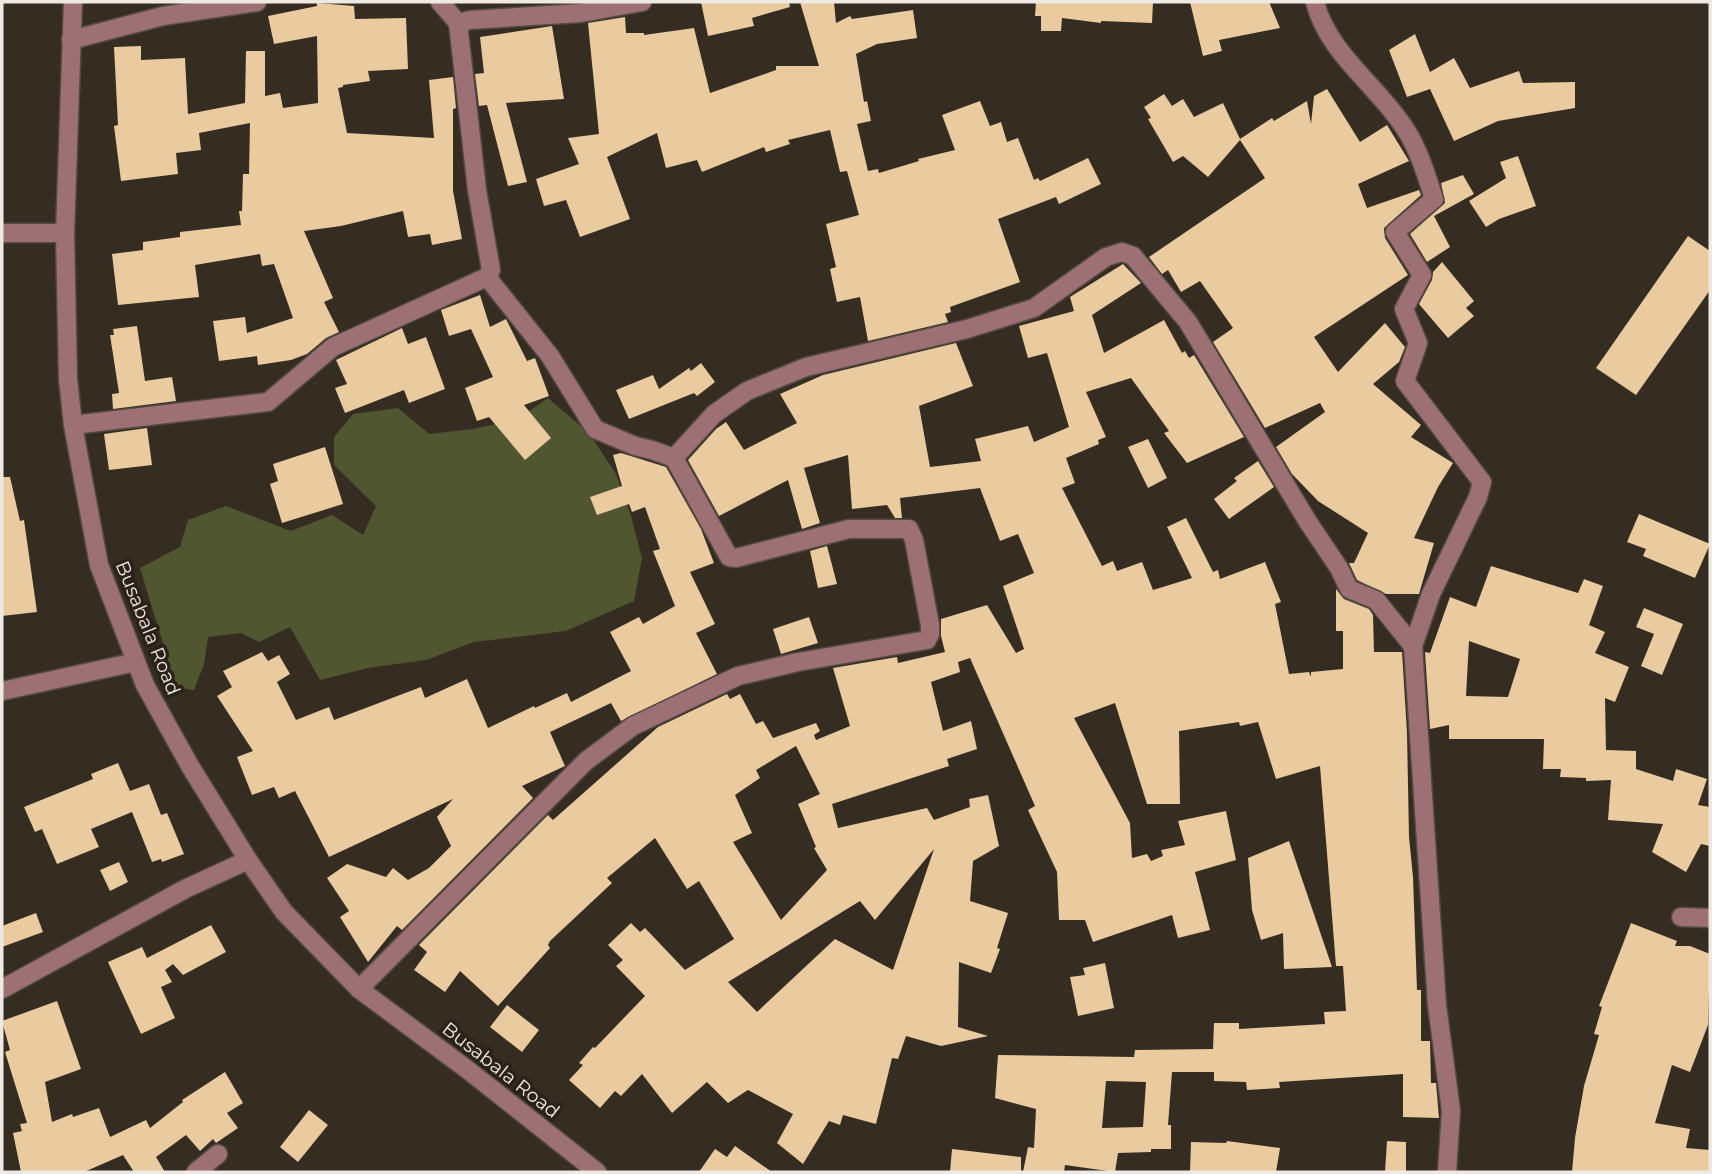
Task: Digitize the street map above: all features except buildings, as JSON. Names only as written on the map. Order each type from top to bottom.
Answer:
[{"type":"street","name":"Busabala Road","points":[[73,2],[65,233],[68,379],[73,425],[99,565],[145,685],[190,766],[248,860],[284,912],[359,989],[468,1070],[597,1172]]},
{"type":"street","points":[[71,40],[163,16],[257,2]]},
{"type":"street","points":[[73,425],[268,402],[333,347],[487,278],[491,270],[477,190],[458,23],[440,2]]},
{"type":"street","points":[[458,23],[581,13],[642,2]]},
{"type":"street","points":[[1315,2],[1330,37],[1400,120],[1417,150],[1434,199],[1395,232],[1422,275],[1404,309],[1418,343],[1405,381],[1482,482],[1478,497],[1431,594],[1413,646],[1437,1005],[1451,1111],[1447,1172]]},
{"type":"street","points":[[2,233],[65,233]]},
{"type":"street","points":[[674,458],[714,414],[747,391],[806,367],[967,329],[1034,308],[1106,257],[1122,252],[1133,256],[1188,322],[1308,522],[1339,568],[1349,589],[1376,600],[1413,646]]},
{"type":"street","points":[[359,989],[586,761],[633,726],[738,676],[929,638],[930,625],[914,540],[909,530],[849,529],[736,558],[729,557],[674,458],[635,446],[595,429],[550,356],[487,278]]},
{"type":"street","points":[[2,691],[136,662]]},
{"type":"street","points":[[2,989],[186,889],[248,860]]},
{"type":"street","points":[[1681,917],[1710,918]]},
{"type":"street","points":[[197,1172],[218,1154]]},
{"type":"green space","points":[[548,398],[589,433],[616,474],[642,558],[634,601],[566,631],[474,642],[426,660],[368,668],[320,680],[290,627],[259,642],[241,633],[208,637],[204,664],[194,690],[171,687],[168,660],[140,568],[180,547],[188,520],[226,506],[291,531],[332,515],[363,535],[376,506],[334,465],[334,437],[353,414],[398,408],[429,434],[473,429],[518,419]]}]
